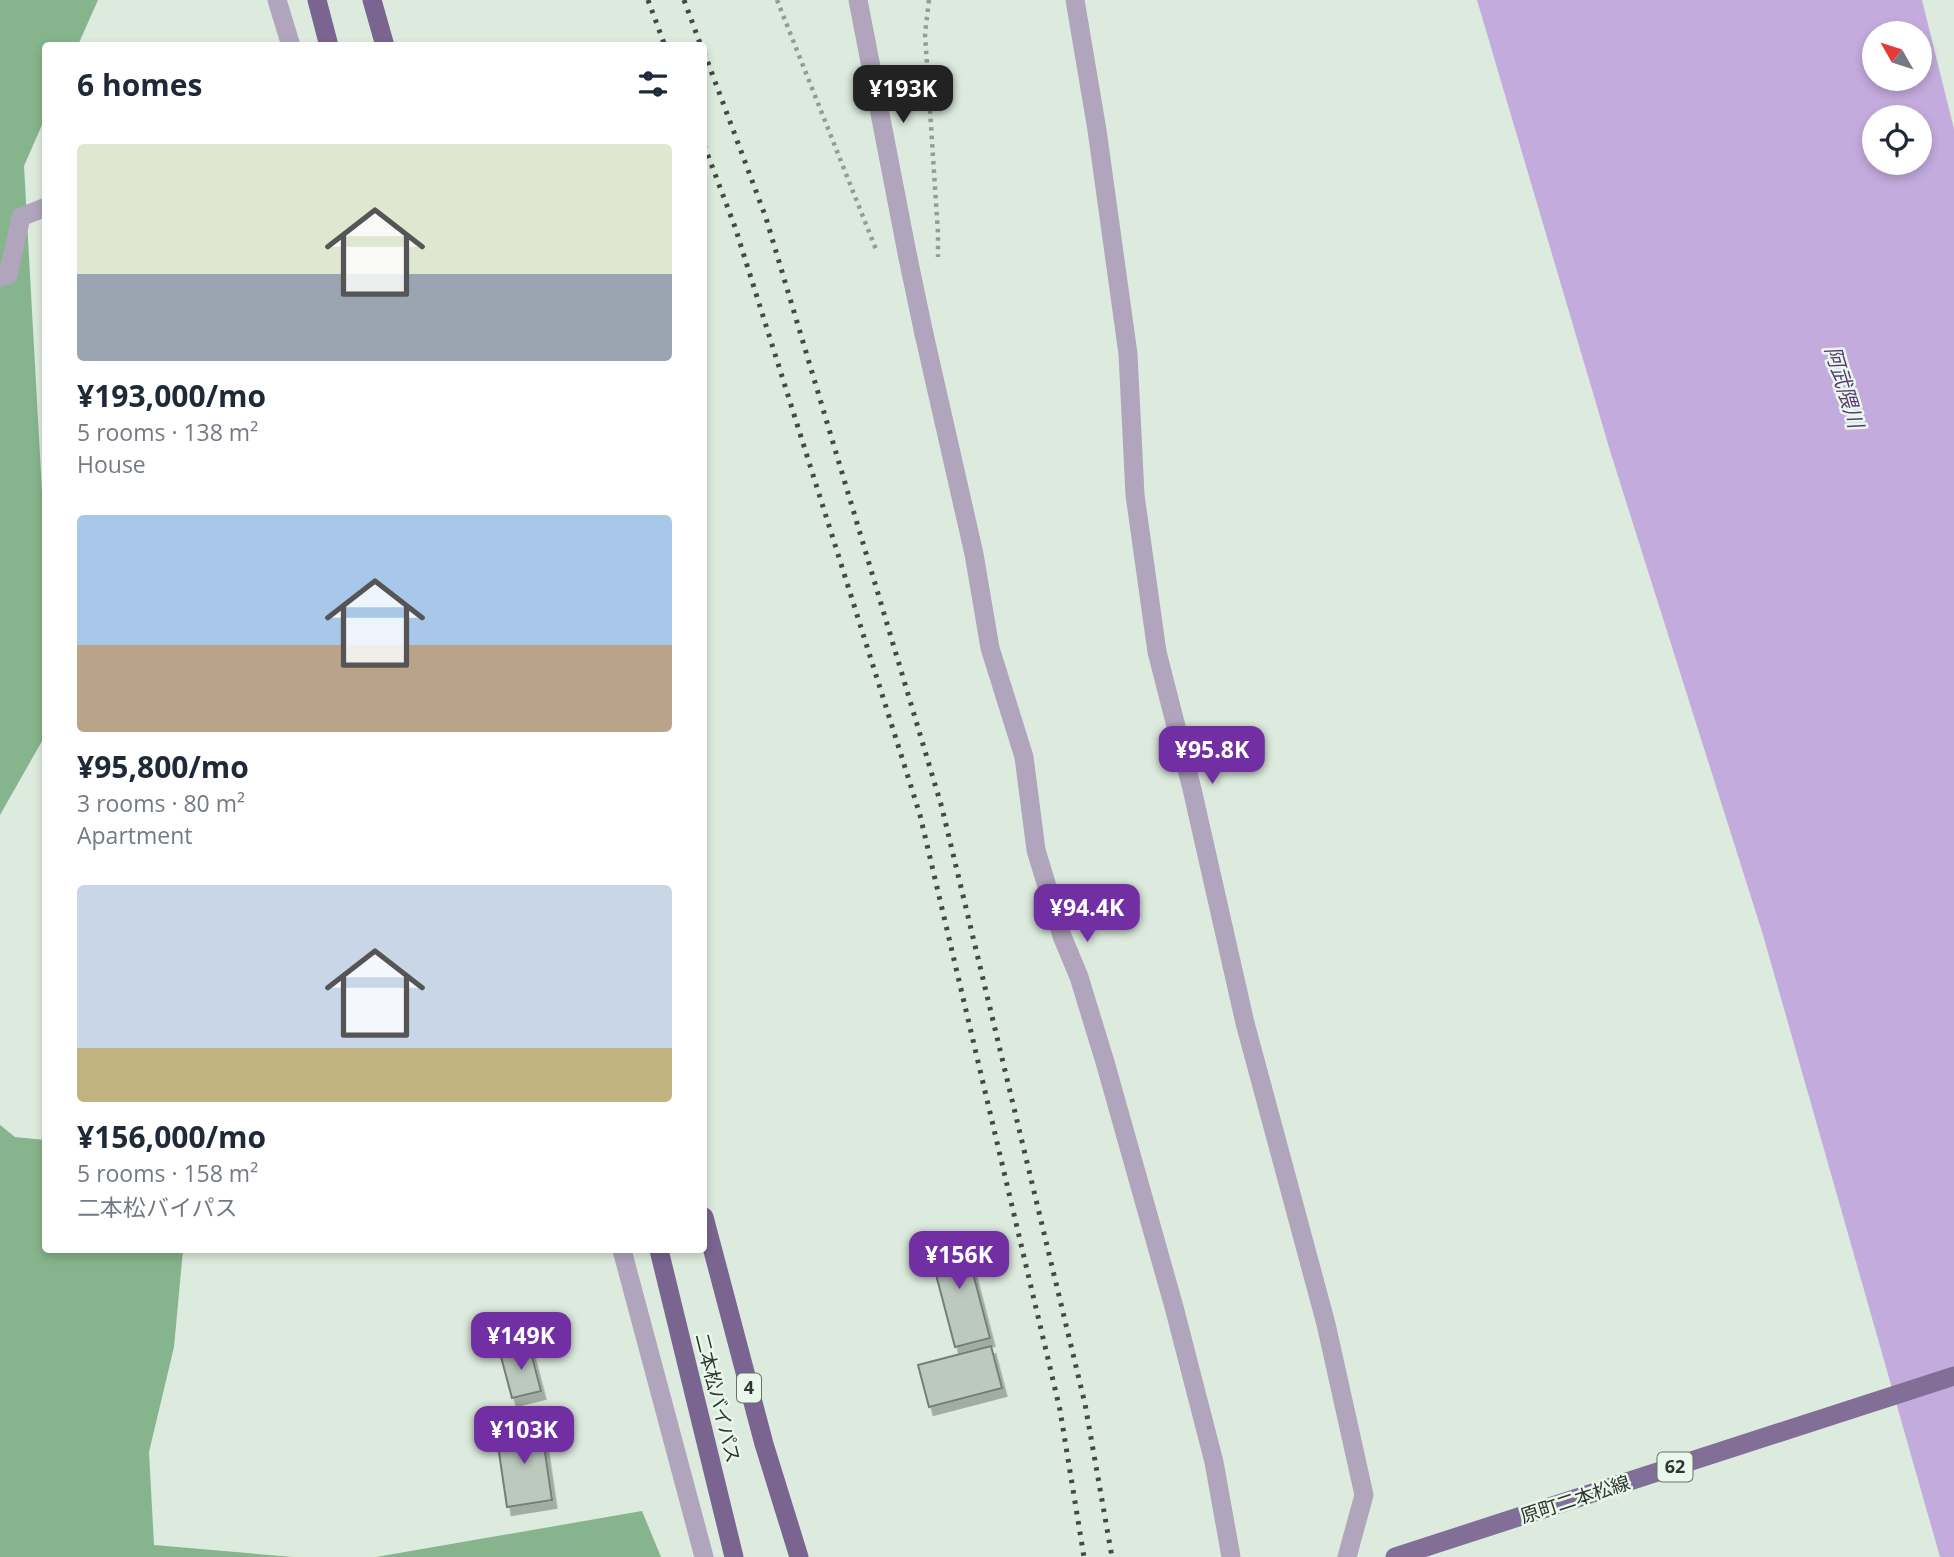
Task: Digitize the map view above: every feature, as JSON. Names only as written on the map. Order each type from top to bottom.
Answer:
[{"type":"highway","points":[[317,0],[328,42]]},
{"type":"highway","points":[[372,0],[384,42]]},
{"type":"highway","name":"二本松バイパス","points":[[707,1228],[764,1444],[799,1557]]},
{"type":"highway","name":"二本松バイパス","points":[[660,1253],[734,1557]]},
{"type":"main road","name":"原町二本松線","points":[[1395,1557],[1954,1376]]},
{"type":"street","points":[[277,0],[290,42]]},
{"type":"street","points":[[858,0],[908,258],[974,554],[990,648],[1024,757],[1036,849],[1105,1062],[1174,1307],[1214,1462],[1231,1557]]},
{"type":"street","points":[[1076,0],[1128,354],[1135,495],[1157,652],[1192,789],[1245,1023],[1326,1324],[1364,1495],[1347,1557]]},
{"type":"street","points":[[0,277],[8,275],[21,217],[42,209]]},
{"type":"street","points":[[623,1253],[704,1557]]},
{"type":"green space","points":[[0,0],[98,0],[79,42],[42,42],[42,125],[24,166],[42,492],[42,741],[0,815]]},
{"type":"green space","points":[[0,1125],[15,1137],[42,1140],[42,1253],[183,1253],[174,1347],[149,1452],[154,1545],[293,1557],[0,1557]]},
{"type":"green space","points":[[642,1511],[661,1557],[376,1557]]},
{"type":"water","name":"阿武隈川","points":[[1477,0],[1922,0],[1927,21],[1862,21],[1862,91],[1932,91],[1932,40],[1954,129],[1954,1557],[1940,1557],[1763,935],[1611,454]]},
{"type":"building","points":[[963,1235],[990,1338],[955,1347],[928,1244]]},
{"type":"building","points":[[529,1345],[541,1391],[512,1398],[500,1353]]},
{"type":"building","points":[[991,1346],[1002,1388],[929,1407],[918,1365]]},
{"type":"building","points":[[541,1425],[552,1500],[507,1507],[496,1432]]},
{"type":"railway","points":[[648,0],[664,42]]},
{"type":"railway","points":[[684,0],[700,42]]},
{"type":"railway","points":[[707,60],[766,218],[942,808],[1085,1404],[1112,1557]]},
{"type":"railway","points":[[707,153],[735,227],[920,815],[1060,1410],[1084,1557]]}]
